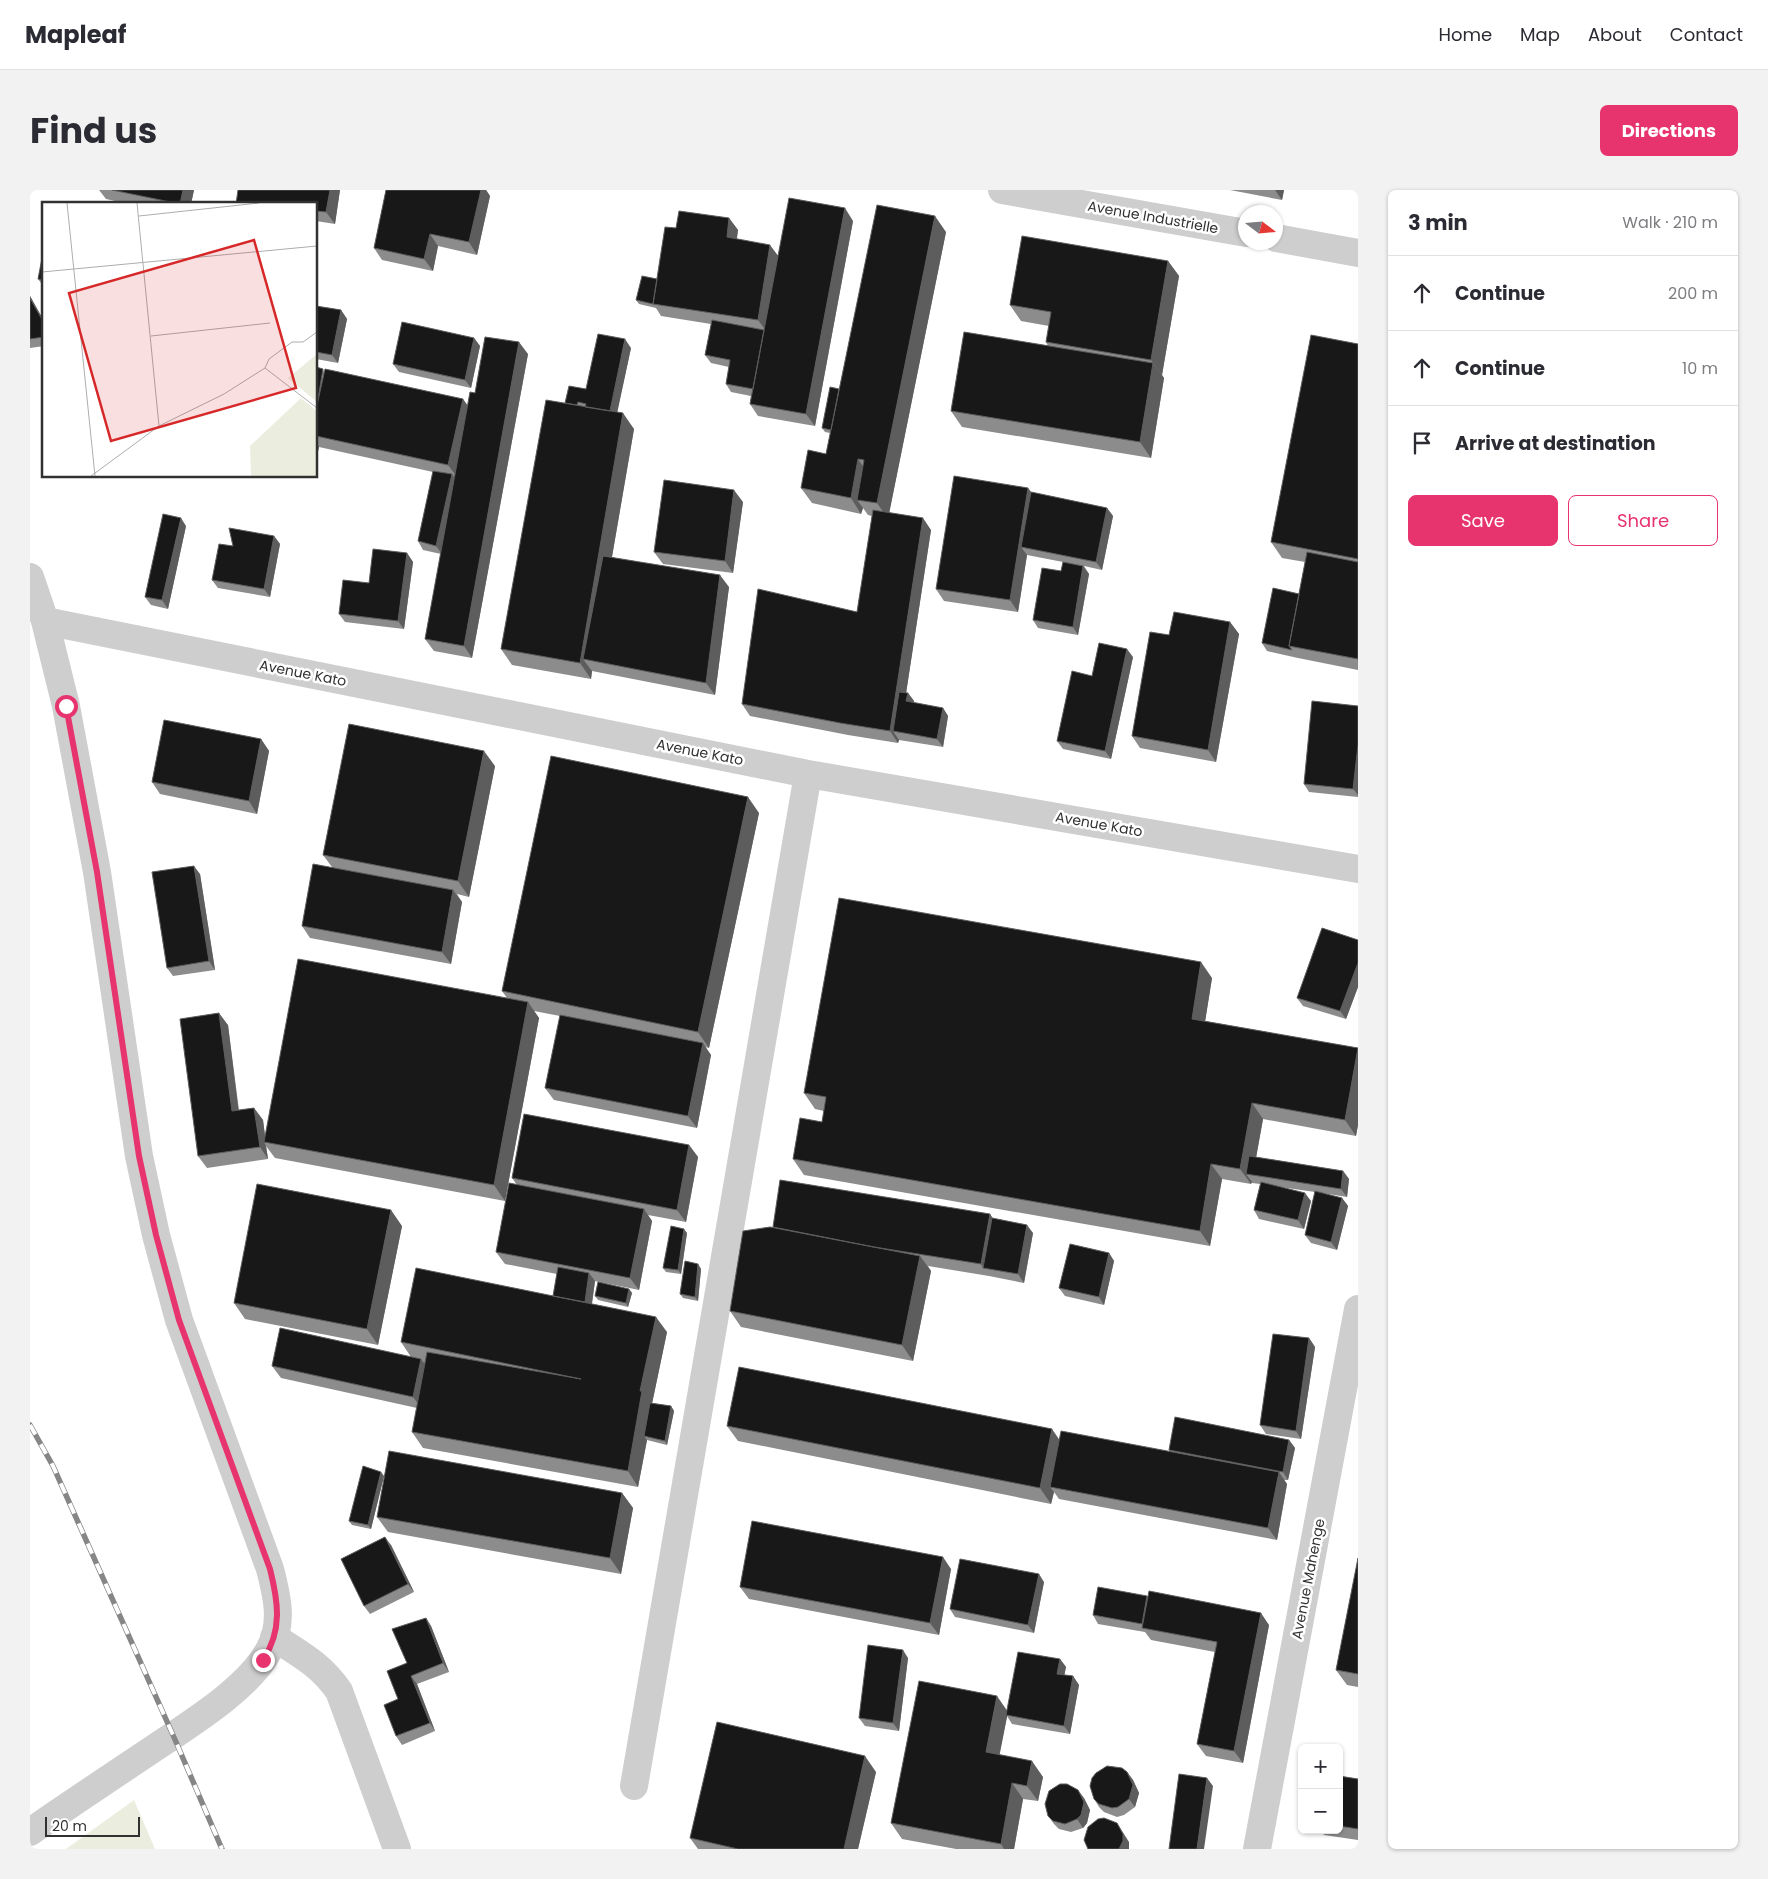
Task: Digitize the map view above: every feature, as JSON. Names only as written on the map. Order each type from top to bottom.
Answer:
[{"type":"street","name":"Avenue Industrielle","points":[[1002,190],[1238,232]]},
{"type":"street","points":[[1283,239],[1358,253]]},
{"type":"street","points":[[30,577],[45,621],[66,706],[97,872],[139,1156],[156,1235],[179,1320],[270,1569],[278,1606],[278,1620],[270,1650],[251,1676],[234,1692],[30,1832]]},
{"type":"street","name":"Avenue Kato","points":[[45,621],[808,774],[1358,869]]},
{"type":"street","points":[[634,1786],[808,774]]},
{"type":"street","name":"Avenue Mahenge","points":[[1257,1849],[1358,1309]]},
{"type":"street","points":[[274,1637],[317,1665],[327,1674],[339,1691],[397,1849]]},
{"type":"shaded area","points":[[134,1800],[155,1849],[66,1849]]},
{"type":"building","points":[[112,190],[183,190],[180,202],[170,202]]},
{"type":"building","points":[[238,190],[330,190],[326,212],[318,211],[318,202],[236,202]]},
{"type":"building","points":[[386,190],[481,190],[469,242],[430,234],[424,259],[374,248]]},
{"type":"building","points":[[789,198],[845,208],[806,414],[750,404]]},
{"type":"building","points":[[877,205],[935,216],[877,503],[857,500],[864,460],[858,459],[851,498],[801,488],[808,450],[826,454]]},
{"type":"building","points":[[679,211],[729,218],[727,237],[770,245],[758,320],[653,304],[665,227],[676,228]]},
{"type":"building","points":[[1022,236],[1168,261],[1151,360],[1046,342],[1051,312],[1010,305]]},
{"type":"building","points":[[42,258],[42,280],[38,279]]},
{"type":"building","points":[[642,276],[657,279],[653,304],[636,300]]},
{"type":"building","points":[[30,298],[42,319],[42,337],[30,339]]},
{"type":"building","points":[[318,306],[341,310],[332,355],[318,352]]},
{"type":"building","points":[[712,320],[764,330],[753,389],[726,384],[730,360],[705,355]]},
{"type":"building","points":[[402,322],[474,338],[465,380],[393,364]]},
{"type":"building","points":[[964,332],[1153,363],[1140,442],[951,411]]},
{"type":"building","points":[[598,334],[625,339],[610,411],[585,407],[586,404],[578,402],[577,405],[565,403],[569,386],[586,389]]},
{"type":"building","points":[[1311,335],[1358,344],[1358,559],[1271,542]]},
{"type":"building","points":[[485,337],[519,342],[464,646],[425,639],[470,392],[475,393]]},
{"type":"building","points":[[318,368],[323,369],[318,399]]},
{"type":"building","points":[[325,369],[463,399],[448,465],[318,436],[318,400]]},
{"type":"building","points":[[830,387],[839,389],[831,430],[822,428]]},
{"type":"building","points":[[546,400],[623,413],[580,663],[501,649]]},
{"type":"building","points":[[433,471],[452,474],[436,546],[418,541]]},
{"type":"building","points":[[954,476],[1028,488],[1010,600],[936,589]]},
{"type":"building","points":[[664,480],[734,490],[725,561],[654,552]]},
{"type":"building","points":[[1031,492],[1107,508],[1096,562],[1021,547]]},
{"type":"building","points":[[873,510],[923,518],[890,731],[742,704],[758,589],[857,612]]},
{"type":"building","points":[[163,514],[181,518],[162,600],[145,597]]},
{"type":"building","points":[[229,528],[274,536],[264,589],[212,580],[219,544],[233,546]]},
{"type":"building","points":[[373,549],[407,553],[398,621],[339,614],[343,580],[369,583]]},
{"type":"building","points":[[1307,552],[1358,562],[1358,659],[1289,646]]},
{"type":"building","points":[[603,556],[720,575],[706,683],[583,659]]},
{"type":"building","points":[[1063,562],[1083,566],[1073,627],[1033,620],[1042,568],[1061,571]]},
{"type":"building","points":[[1273,588],[1299,594],[1289,646],[1292,650],[1262,643]]},
{"type":"building","points":[[1174,612],[1230,622],[1208,750],[1132,736],[1150,632],[1169,635]]},
{"type":"building","points":[[1099,643],[1127,649],[1105,751],[1057,741],[1072,671],[1092,676]]},
{"type":"building","points":[[899,692],[908,693],[906,701],[943,708],[937,739],[893,731]]},
{"type":"building","points":[[1312,701],[1358,706],[1358,745],[1353,789],[1304,784]]},
{"type":"building","points":[[164,720],[261,739],[249,801],[152,782]]},
{"type":"building","points":[[349,724],[484,751],[458,881],[323,855]]},
{"type":"building","points":[[551,756],[748,797],[698,1032],[502,991]]},
{"type":"building","points":[[313,864],[453,890],[442,952],[302,926]]},
{"type":"building","points":[[194,866],[209,961],[167,968],[152,872]]},
{"type":"building","points":[[839,898],[1201,962],[1192,1019],[1358,1048],[1345,1120],[1252,1103],[1240,1169],[1211,1164],[1200,1231],[793,1159],[800,1118],[822,1122],[826,1097],[804,1093]]},
{"type":"building","points":[[1322,928],[1358,940],[1358,963],[1340,1011],[1297,998]]},
{"type":"building","points":[[298,959],[528,1002],[494,1185],[264,1142]]},
{"type":"building","points":[[219,1013],[232,1111],[254,1108],[260,1147],[198,1156],[180,1019]]},
{"type":"building","points":[[560,1015],[703,1043],[688,1116],[545,1088]]},
{"type":"building","points":[[524,1114],[689,1145],[677,1210],[512,1178]]},
{"type":"building","points":[[1249,1156],[1343,1171],[1341,1189],[1246,1174]]},
{"type":"building","points":[[780,1180],[990,1214],[981,1264],[874,1247],[773,1227]]},
{"type":"building","points":[[1261,1182],[1305,1193],[1298,1220],[1254,1210]]},
{"type":"building","points":[[509,1183],[644,1209],[630,1278],[496,1252]]},
{"type":"building","points":[[257,1184],[391,1210],[367,1329],[234,1303]]},
{"type":"building","points":[[1315,1191],[1342,1198],[1331,1242],[1305,1235]]},
{"type":"building","points":[[992,1218],[1027,1225],[1018,1274],[983,1268]]},
{"type":"building","points":[[671,1226],[684,1229],[678,1270],[663,1268]]},
{"type":"building","points":[[770,1227],[920,1256],[902,1345],[730,1311],[743,1231]]},
{"type":"building","points":[[1070,1244],[1109,1253],[1099,1297],[1059,1288]]},
{"type":"building","points":[[685,1261],[698,1264],[695,1297],[680,1294]]},
{"type":"building","points":[[558,1267],[589,1273],[585,1302],[553,1296]]},
{"type":"building","points":[[416,1268],[656,1317],[640,1391],[642,1391],[628,1471],[412,1432],[427,1352],[581,1379],[401,1342]]},
{"type":"building","points":[[598,1282],[629,1289],[626,1303],[595,1296]]},
{"type":"building","points":[[280,1328],[421,1359],[413,1397],[272,1366]]},
{"type":"building","points":[[1273,1334],[1309,1338],[1296,1431],[1260,1425]]},
{"type":"building","points":[[739,1367],[1052,1429],[1040,1488],[727,1426]]},
{"type":"building","points":[[650,1403],[671,1406],[665,1441],[644,1436]]},
{"type":"building","points":[[1175,1417],[1289,1440],[1283,1472],[1169,1450]]},
{"type":"building","points":[[1061,1431],[1279,1472],[1268,1528],[1050,1487]]},
{"type":"building","points":[[389,1451],[622,1493],[610,1558],[377,1517]]},
{"type":"building","points":[[363,1466],[381,1472],[368,1525],[349,1521]]},
{"type":"building","points":[[752,1521],[943,1557],[930,1623],[740,1587]]},
{"type":"building","points":[[385,1537],[408,1584],[364,1606],[341,1559]]},
{"type":"building","points":[[1358,1558],[1358,1674],[1336,1670]]},
{"type":"building","points":[[960,1559],[1039,1574],[1028,1625],[950,1609]]},
{"type":"building","points":[[1098,1587],[1147,1596],[1142,1624],[1093,1615]]},
{"type":"building","points":[[1149,1591],[1261,1613],[1234,1751],[1197,1744],[1217,1642],[1142,1628]]},
{"type":"building","points":[[426,1618],[443,1663],[411,1676],[430,1723],[396,1736],[384,1705],[398,1699],[387,1671],[407,1663],[392,1629]]},
{"type":"building","points":[[868,1645],[903,1650],[893,1723],[859,1718]]},
{"type":"building","points":[[1018,1652],[1060,1659],[1057,1674],[1073,1676],[1064,1726],[1006,1715]]},
{"type":"building","points":[[919,1681],[997,1696],[986,1752],[1032,1761],[1027,1786],[1012,1783],[1001,1844],[891,1823]]},
{"type":"building","points":[[717,1722],[865,1756],[844,1849],[738,1849],[690,1838]]},
{"type":"building","points":[[1107,1766],[1122,1768],[1127,1772],[1133,1785],[1129,1799],[1118,1807],[1112,1808],[1099,1804],[1094,1799],[1090,1786],[1092,1778],[1096,1773]]},
{"type":"building","points":[[1179,1774],[1207,1778],[1197,1849],[1169,1849]]},
{"type":"building","points":[[1343,1777],[1358,1779],[1358,1829],[1343,1827]]},
{"type":"building","points":[[1060,1784],[1067,1784],[1078,1790],[1084,1802],[1081,1815],[1077,1819],[1065,1824],[1053,1821],[1048,1816],[1045,1804],[1049,1791]]},
{"type":"building","points":[[1104,1818],[1117,1823],[1123,1834],[1123,1841],[1119,1849],[1088,1849],[1084,1840],[1088,1827],[1098,1819]]},
{"type":"railway","points":[[30,1425],[53,1466],[222,1849]]},
{"type":"route","points":[[66,706],[97,872],[139,1156],[156,1235],[179,1320],[270,1569],[276,1592],[278,1620],[270,1650],[263,1660]]}]
